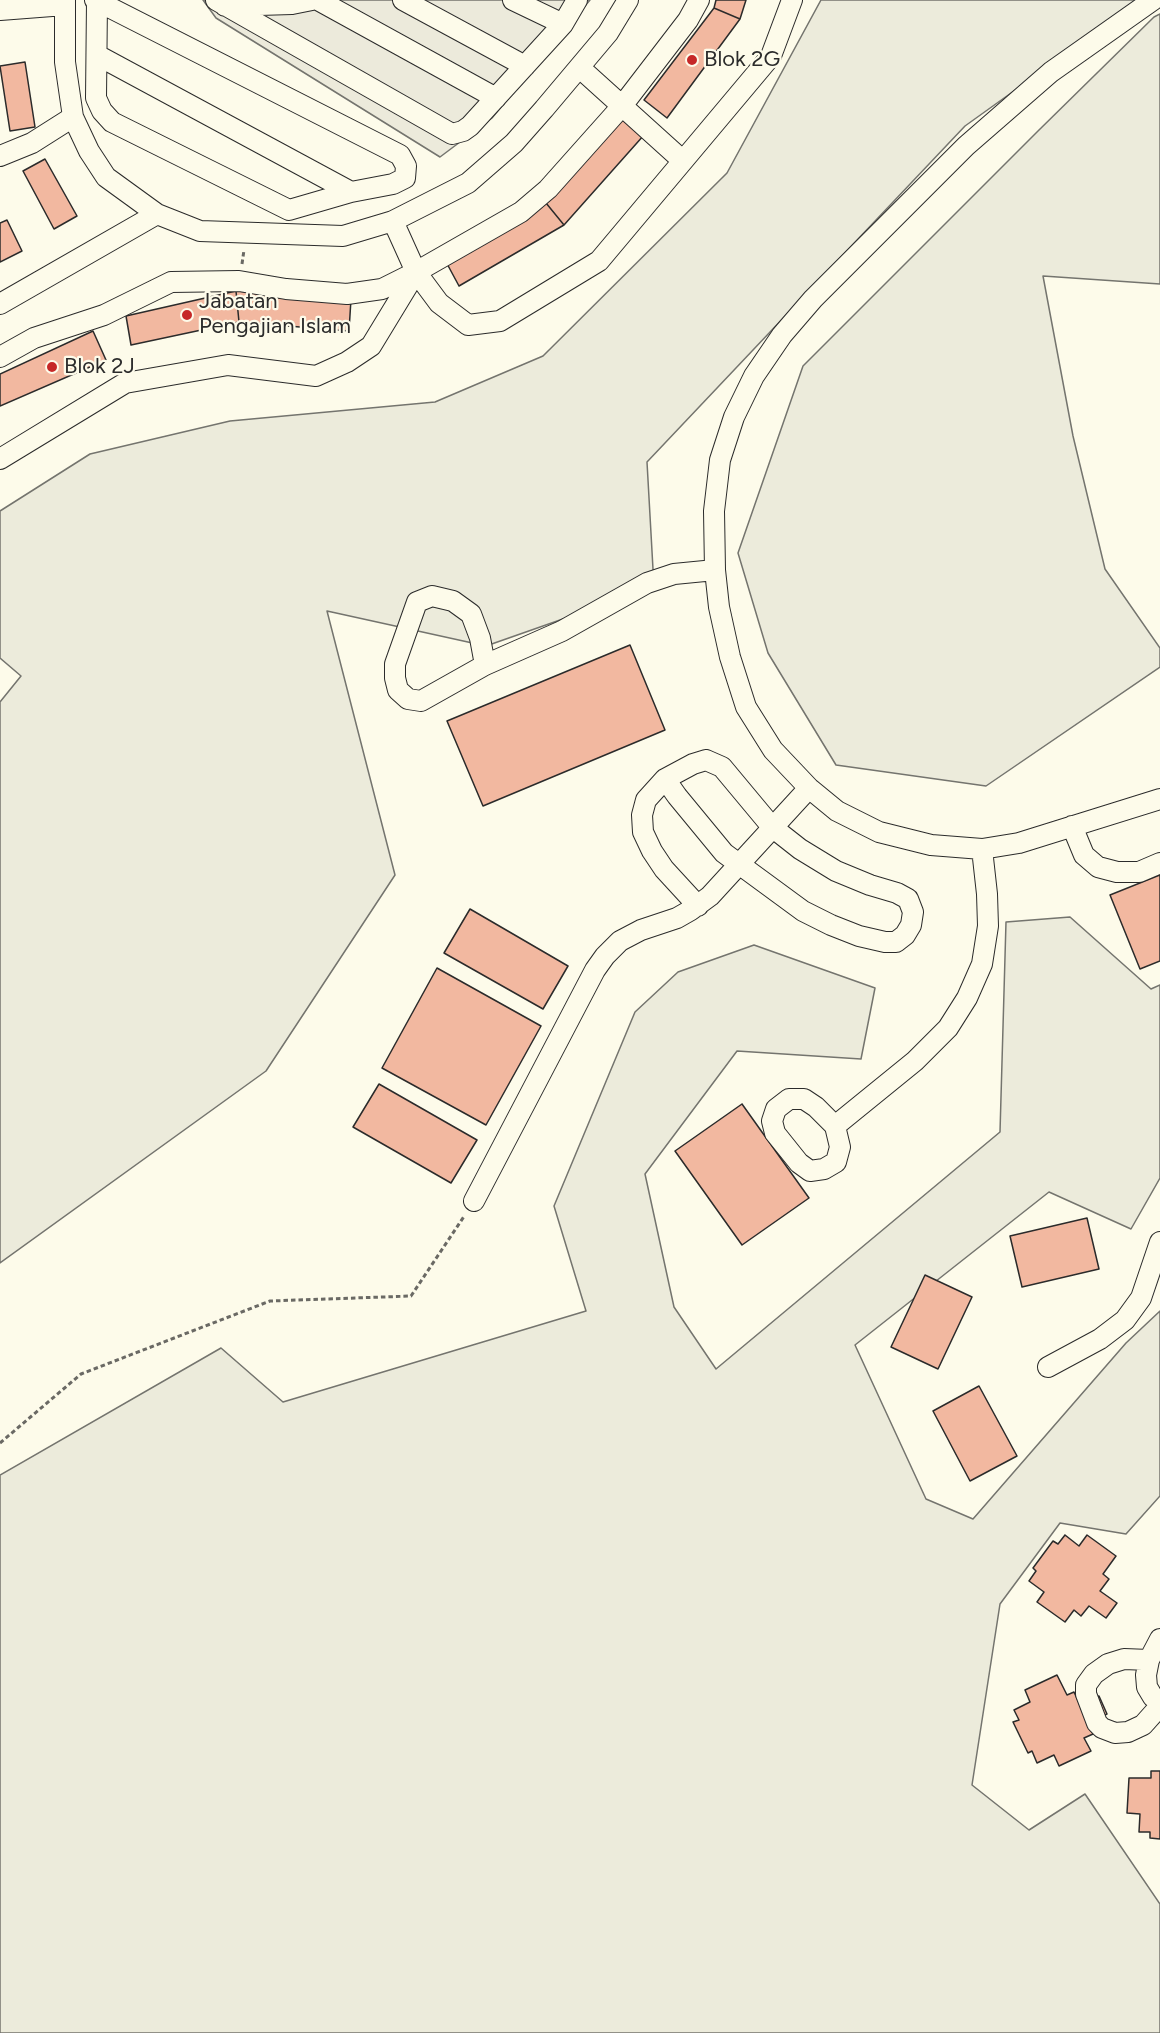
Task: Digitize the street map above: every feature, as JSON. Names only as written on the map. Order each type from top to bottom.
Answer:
[{"type":"street","points":[[96,0],[400,155],[406,166],[405,178],[393,184],[351,192],[289,210],[112,122],[102,111],[96,98],[97,55],[96,0]]},
{"type":"street","points":[[220,3],[292,4],[312,0]]},
{"type":"street","points":[[318,0],[496,98]]},
{"type":"street","points":[[403,0],[525,66]]},
{"type":"street","points":[[513,0],[563,24]]},
{"type":"street","points":[[220,3],[452,134],[470,126],[563,24],[577,0]]},
{"type":"street","points":[[0,10],[65,2],[64,62],[73,117],[89,151],[106,177],[157,214],[200,231],[344,236],[393,221],[468,183],[514,143],[580,68],[608,33],[628,0]]},
{"type":"street","points":[[0,357],[34,339],[104,315],[171,282],[239,281],[286,289],[347,294],[382,289],[416,272],[521,213],[548,189],[622,106],[688,20],[699,0]]},
{"type":"street","points":[[393,221],[416,272],[439,303],[468,325],[500,321],[599,261],[771,56],[792,0]]},
{"type":"street","points":[[1152,0],[1051,72],[966,146],[813,299],[782,335],[754,376],[739,407],[720,460],[714,512],[715,570],[719,607],[730,657],[746,708],[773,750],[808,788],[837,811],[879,832],[931,845],[982,849],[1019,843],[1160,799]]},
{"type":"street","points":[[97,55],[351,192]]},
{"type":"street","points":[[580,68],[683,161]]},
{"type":"street","points":[[0,156],[32,143],[73,117]]},
{"type":"street","points":[[289,210],[293,235]]},
{"type":"street","points":[[0,303],[157,214]]},
{"type":"street","points":[[0,459],[125,383],[228,365],[316,376],[347,362],[371,346],[416,272]]},
{"type":"street","points":[[485,665],[480,638],[471,614],[453,601],[432,596],[417,602],[395,664],[395,678],[398,690],[408,699],[421,701],[485,665],[562,631],[647,584],[674,574],[715,570]]},
{"type":"street","points":[[665,779],[724,853],[803,911],[859,936],[885,942],[896,942],[905,935],[911,925],[913,912],[908,899],[836,871],[800,849],[772,827],[722,767],[706,760],[693,764],[665,779],[646,800],[642,815],[643,832],[652,851],[664,869],[698,906]]},
{"type":"street","points":[[474,1201],[595,970],[605,956],[620,941],[640,930],[677,918],[698,906],[739,866],[808,788]]},
{"type":"street","points":[[1072,826],[1084,855],[1098,867],[1117,872],[1139,872],[1160,863]]},
{"type":"street","points":[[835,1126],[915,1061],[948,1028],[967,998],[982,964],[988,926],[982,849]]},
{"type":"street","points":[[1048,1367],[1100,1339],[1125,1320],[1141,1298],[1156,1265],[1160,1242]]},
{"type":"street","points":[[1160,1639],[1149,1660],[1146,1675],[1147,1687],[1153,1697],[1160,1701]]},
{"type":"street","points":[[1149,1660],[1124,1659],[1108,1664],[1094,1674],[1086,1685],[1086,1694],[1097,1723],[1102,1728],[1115,1733],[1128,1732],[1143,1725],[1160,1706]]},
{"type":"path","points":[[239,281],[246,233]]},
{"type":"path","points":[[0,1443],[81,1374],[270,1301],[411,1296],[474,1201]]},
{"type":"shaded area","points":[[203,0],[590,0],[492,118],[440,157],[216,18]]},
{"type":"shaded area","points":[[821,0],[1141,0],[965,126],[647,462],[654,587],[486,646],[327,611],[395,875],[266,1071],[0,1263],[0,702],[21,676],[0,658],[0,511],[90,454],[230,421],[435,402],[543,356],[727,173]]},
{"type":"shaded area","points":[[1160,14],[1160,284],[1043,276],[1073,436],[1105,569],[1160,648],[1160,667],[986,786],[836,765],[768,653],[738,553],[803,366],[1038,131],[1154,17]]},
{"type":"shaded area","points":[[1070,917],[1151,989],[1160,985],[1160,1178],[1131,1229],[1049,1192],[855,1345],[926,1499],[973,1519],[1126,1343],[1160,1311],[1160,1496],[1126,1534],[1060,1523],[1000,1604],[972,1785],[1029,1830],[1085,1794],[1160,1904],[1160,2033],[0,2033],[0,1475],[221,1348],[283,1402],[586,1311],[554,1206],[635,1012],[678,972],[754,945],[875,988],[861,1059],[737,1051],[645,1174],[674,1307],[716,1369],[1000,1132],[1006,922]]},
{"type":"building","name":"Blok 2G","points":[[716,0],[746,0],[740,19],[714,8]]},
{"type":"building","name":"Blok 2G","points":[[714,8],[740,19],[667,118],[644,100]]},
{"type":"building","points":[[25,62],[35,127],[10,131],[0,66]]},
{"type":"building","points":[[621,117],[644,135],[564,225],[546,203]]},
{"type":"building","points":[[45,159],[77,216],[54,229],[23,171]]},
{"type":"building","points":[[546,203],[564,225],[459,286],[445,260]]},
{"type":"building","points":[[7,220],[22,251],[0,262],[0,223]]},
{"type":"building","points":[[236,291],[239,322],[131,345],[126,316]]},
{"type":"building","points":[[236,291],[351,299],[349,331],[239,322]]},
{"type":"building","name":"Blok 2J","points":[[93,331],[106,360],[0,406],[0,374]]},
{"type":"building","points":[[630,645],[665,730],[483,806],[447,721]]},
{"type":"building","points":[[1160,875],[1160,961],[1140,969],[1110,895]]},
{"type":"building","points":[[470,909],[568,966],[543,1009],[444,953]]},
{"type":"building","points":[[437,968],[541,1026],[486,1125],[382,1068]]},
{"type":"building","points":[[379,1084],[477,1140],[451,1183],[353,1127]]},
{"type":"building","points":[[742,1104],[809,1198],[742,1245],[675,1151]]},
{"type":"building","points":[[1087,1218],[1099,1269],[1022,1287],[1010,1236]]},
{"type":"building","points":[[925,1275],[972,1297],[938,1369],[891,1347]]},
{"type":"building","points":[[979,1386],[1017,1456],[970,1481],[933,1411]]},
{"type":"building","points":[[1065,1535],[1079,1546],[1087,1535],[1116,1556],[1103,1574],[1109,1579],[1100,1591],[1117,1603],[1106,1618],[1089,1606],[1081,1616],[1074,1610],[1065,1622],[1037,1602],[1044,1592],[1029,1581],[1036,1571],[1033,1568],[1053,1541],[1058,1544]]},
{"type":"building","points":[[1057,1675],[1067,1695],[1074,1692],[1080,1705],[1099,1696],[1107,1714],[1088,1723],[1093,1734],[1084,1738],[1091,1751],[1059,1766],[1054,1755],[1037,1763],[1032,1751],[1028,1753],[1013,1722],[1019,1720],[1014,1710],[1030,1702],[1025,1690]]},
{"type":"building","points":[[1151,1771],[1160,1771],[1160,1839],[1150,1838],[1150,1832],[1139,1832],[1140,1814],[1127,1813],[1129,1778],[1151,1778]]},
{"type":"place","name":"Blok 2G","points":[[692,60]]},
{"type":"place","name":"Jabatan Pengajian Islam","points":[[187,315]]},
{"type":"place","name":"Blok 2J","points":[[52,367]]}]
